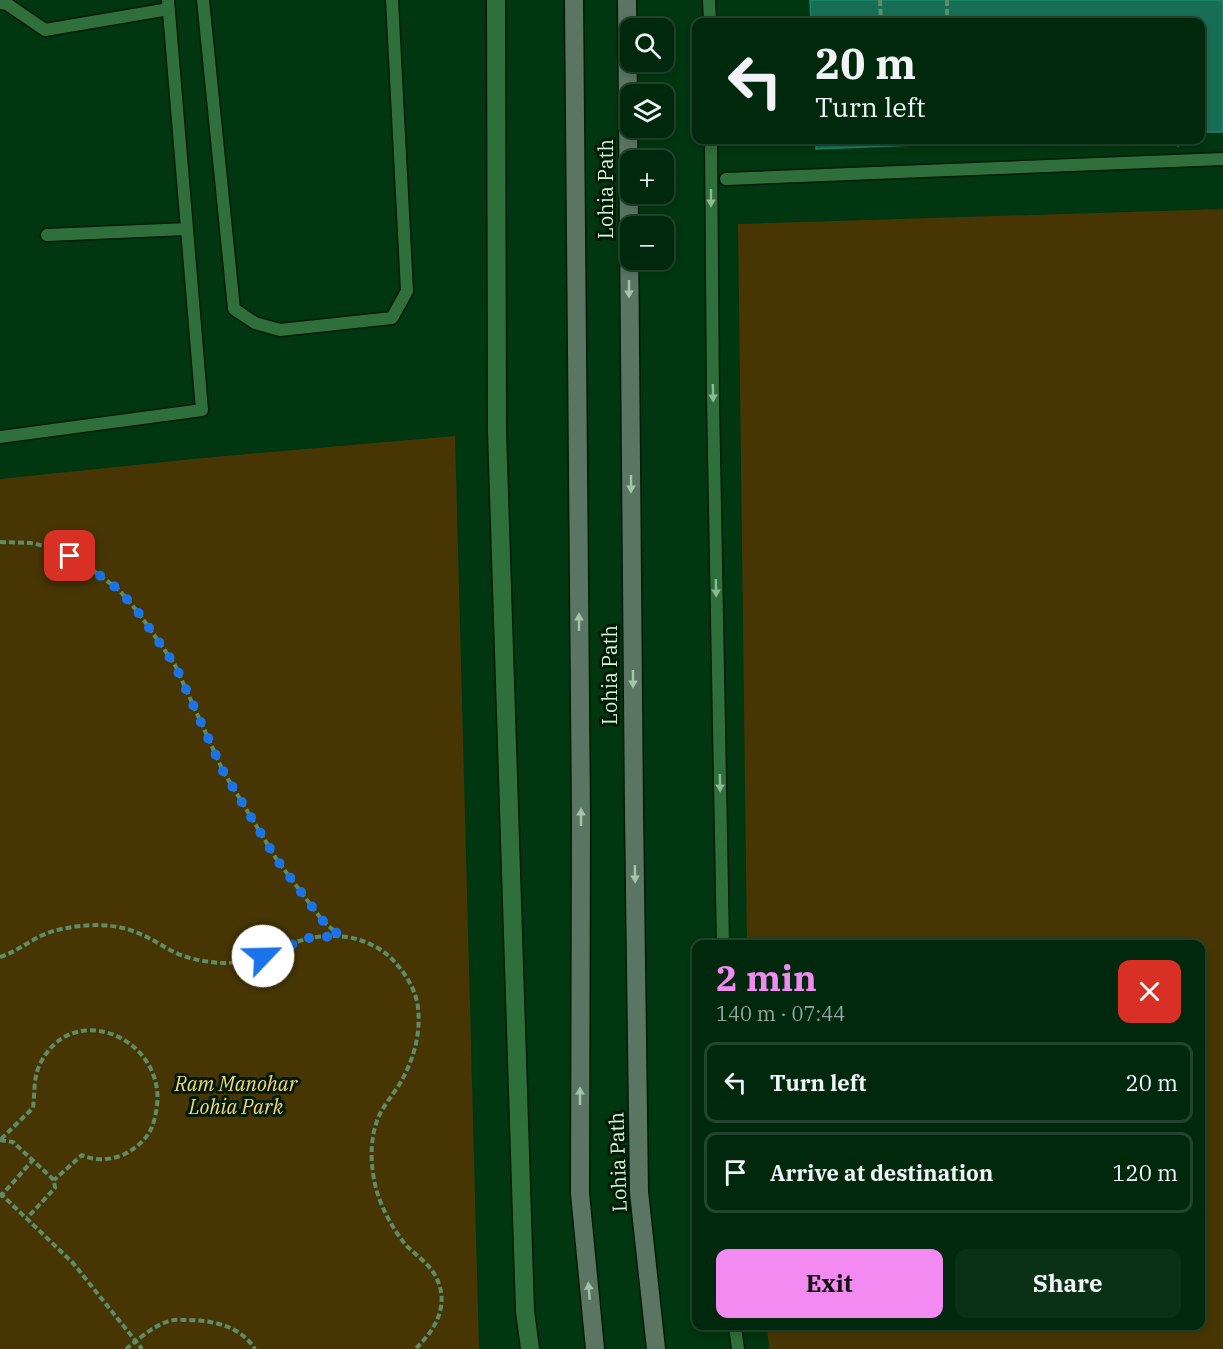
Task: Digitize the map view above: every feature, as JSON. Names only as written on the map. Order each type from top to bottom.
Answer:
[{"type":"main road","name":"Lohia Path","points":[[574,0],[581,818],[580,1193],[595,1349]]},
{"type":"main road","name":"Lohia Path","points":[[627,0],[639,1192],[656,1349]]},
{"type":"street","points":[[496,0],[497,431],[525,1311],[530,1349]]},
{"type":"lane","points":[[203,0],[234,309],[255,323],[280,330],[392,318],[407,291],[392,0]]},
{"type":"lane","points":[[709,0],[710,18]]},
{"type":"lane","points":[[0,3],[7,4],[45,30],[169,4],[202,410],[0,437]]},
{"type":"lane","points":[[711,144],[712,399],[723,940]]},
{"type":"lane","points":[[726,179],[1223,159]]},
{"type":"lane","points":[[47,235],[187,229]]},
{"type":"lane","points":[[736,1330],[738,1349]]},
{"type":"path","points":[[880,0],[881,18]]},
{"type":"path","points":[[947,0],[947,18]]},
{"type":"path","points":[[0,542],[31,543],[54,548],[86,565],[119,590],[138,612],[175,665],[223,771],[277,860],[322,920],[340,936]]},
{"type":"path","points":[[0,957],[34,938],[61,929],[80,926],[114,926],[134,931],[187,957],[220,963],[248,961],[309,938],[340,936],[361,940],[388,956],[400,968],[414,990],[418,1008],[415,1050],[408,1070],[379,1115],[374,1131],[372,1154],[377,1191],[384,1210],[405,1243],[436,1276],[441,1294],[441,1312],[434,1328],[415,1349]]},
{"type":"path","points":[[0,1140],[33,1108],[33,1093],[39,1065],[52,1046],[65,1034],[75,1031],[94,1031],[112,1035],[130,1043],[149,1062],[157,1085],[158,1101],[154,1125],[142,1141],[124,1155],[102,1159],[82,1155],[54,1180]]},
{"type":"path","points":[[0,1140],[13,1142],[54,1180],[55,1188],[27,1218]]},
{"type":"path","points":[[33,1160],[1,1195],[73,1263],[142,1349]]},
{"type":"path","points":[[126,1349],[155,1328],[170,1321],[221,1323],[252,1343],[255,1349]]},
{"type":"green space","points":[[1223,209],[1223,1349],[769,1349],[767,1330],[1205,1330],[1205,940],[747,940],[738,224]]},
{"type":"green space","name":"Ram Manohar Lohia Park","points":[[455,436],[479,1349],[0,1349],[0,479],[203,458]]},
{"type":"building","points":[[810,0],[1223,0],[1223,132],[1205,132],[1205,18],[811,18]]},
{"type":"building","points":[[816,144],[943,144],[816,149]]},
{"type":"route","points":[[70,556],[119,590],[138,612],[175,665],[223,771],[277,860],[322,920],[340,936],[309,938],[263,956]]}]
